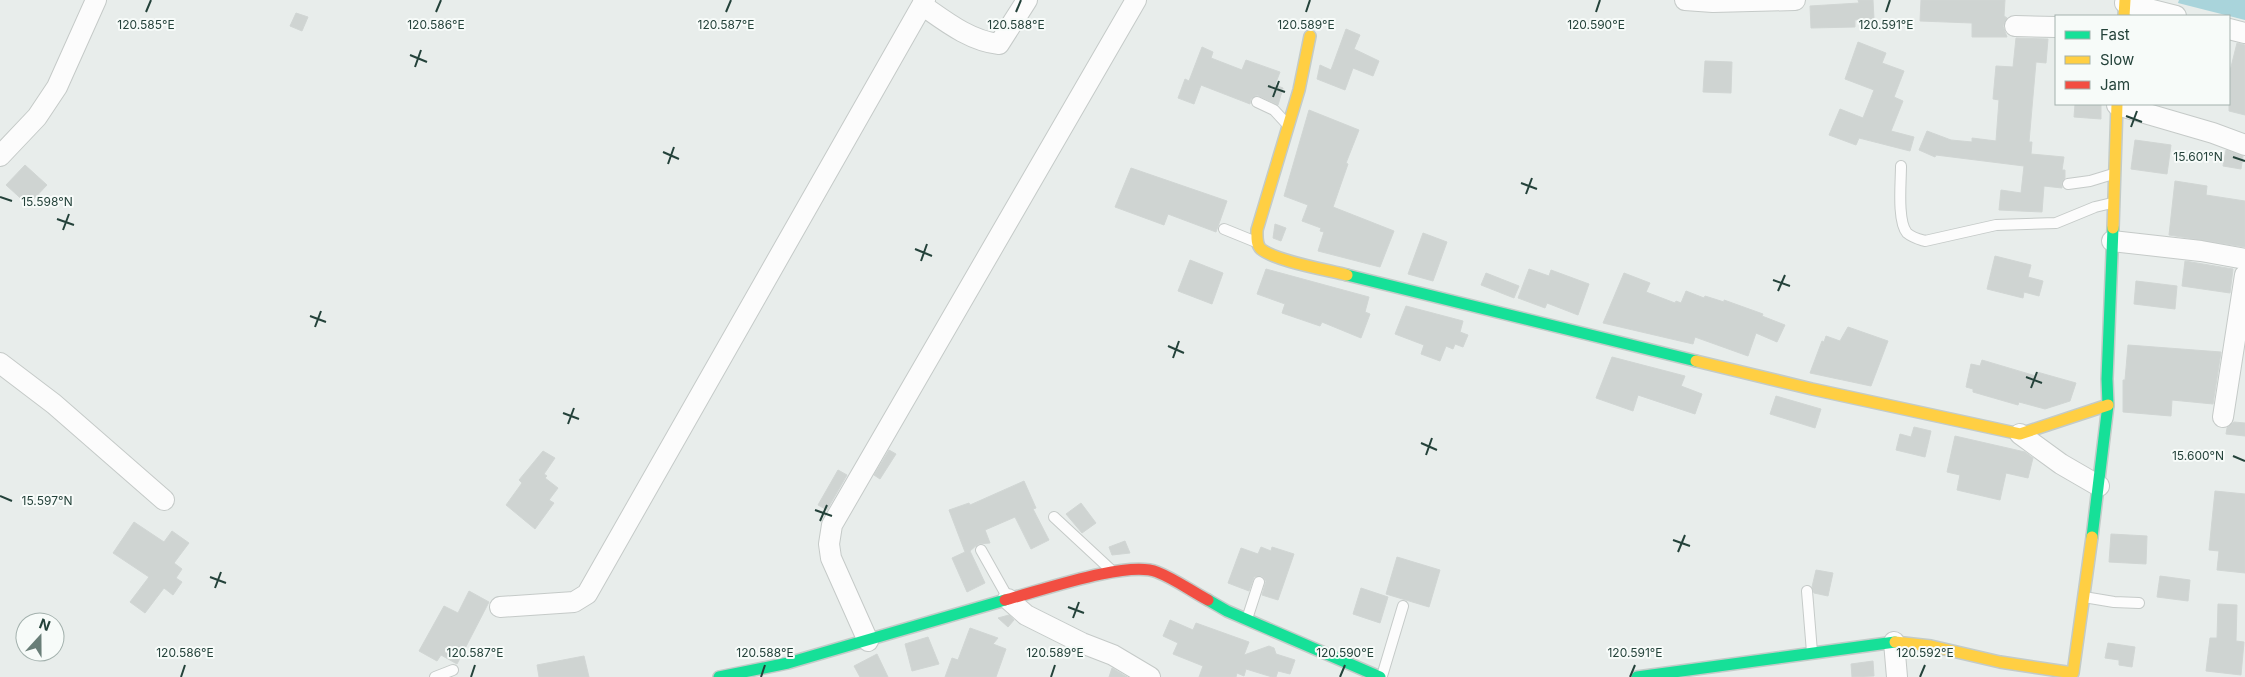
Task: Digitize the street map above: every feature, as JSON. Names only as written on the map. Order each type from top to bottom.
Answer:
[{"type":"street","points":[[0,156],[37,117],[57,87],[96,0]]},
{"type":"street","points":[[500,607],[574,602],[587,594],[923,3],[957,29],[987,43],[999,44],[1028,0]]},
{"type":"street","points":[[868,641],[832,558],[829,544],[832,526],[1136,0]]},
{"type":"street","points":[[1685,0],[1713,2],[1795,0]]},
{"type":"street","points":[[2124,7],[2170,15]]},
{"type":"street","points":[[2015,26],[2055,27]]},
{"type":"street","points":[[2230,29],[2245,32]]},
{"type":"street","points":[[1310,36],[1298,90],[1257,230],[1256,242],[1260,248],[1277,256],[1526,320],[1812,389],[2020,434],[2061,464],[2099,486]]},
{"type":"street","points":[[1645,676],[1894,642],[1932,646],[2000,662],[2076,676],[2083,597],[2099,486],[2108,405],[2107,379],[2117,105],[2213,133],[2245,145]]},
{"type":"street","points":[[2112,241],[2202,251],[2245,259]]},
{"type":"street","points":[[2223,417],[2245,275]]},
{"type":"street","points":[[0,363],[54,404],[164,500]]},
{"type":"street","points":[[2020,434],[2108,405]]},
{"type":"street","points":[[719,677],[788,663],[868,641],[938,618],[1112,571],[1140,568],[1157,572],[1247,620],[1376,676]]},
{"type":"street","points":[[1008,599],[1026,616],[1112,655],[1150,677]]},
{"type":"street","points":[[1894,642],[1897,677]]},
{"type":"lane","points":[[1257,102],[1274,110],[1288,126]]},
{"type":"lane","points":[[1901,166],[1901,216],[1906,231],[1914,238],[1925,241],[1996,225],[2056,223],[2096,207],[2114,203]]},
{"type":"lane","points":[[2068,184],[2090,181],[2114,173]]},
{"type":"lane","points":[[1224,229],[1256,242]]},
{"type":"lane","points":[[1054,517],[1112,571]]},
{"type":"lane","points":[[981,550],[1008,599]]},
{"type":"lane","points":[[1247,620],[1259,582]]},
{"type":"lane","points":[[1806,591],[1812,654]]},
{"type":"lane","points":[[2083,597],[2114,602],[2139,602]]},
{"type":"lane","points":[[1376,676],[1403,606]]},
{"type":"lane","points":[[435,677],[453,670]]},
{"type":"water","points":[[2179,0],[2245,0],[2245,20],[2230,15],[2178,3]]},
{"type":"building","points":[[1858,0],[1873,0],[1874,19],[1855,20],[1855,27],[1811,28],[1810,6],[1859,3]]},
{"type":"building","points":[[1921,0],[2005,0],[2004,16],[2007,18],[2003,26],[2007,37],[1972,37],[1972,23],[1920,21]]},
{"type":"building","points":[[296,13],[308,17],[302,31],[290,26]]},
{"type":"building","points":[[1346,29],[1360,35],[1354,49],[1379,61],[1373,76],[1353,68],[1345,90],[1317,79],[1320,65],[1331,70]]},
{"type":"building","points":[[2016,38],[2048,39],[2046,63],[2036,62],[2029,142],[2032,142],[2031,154],[2064,157],[2062,170],[2065,170],[2065,178],[2062,182],[2062,188],[2044,186],[2042,212],[1999,210],[2001,190],[2021,193],[2024,166],[1936,155],[1935,157],[1919,150],[1927,131],[1951,140],[1972,142],[1972,138],[1996,141],[1999,100],[1993,99],[1996,66],[2013,67]]},
{"type":"building","points":[[1858,42],[1886,53],[1882,63],[1904,71],[1894,97],[1903,101],[1891,131],[1914,137],[1910,151],[1859,138],[1856,145],[1829,135],[1840,109],[1863,118],[1874,90],[1845,79]]},
{"type":"building","points":[[2237,43],[2245,45],[2245,115],[2229,111],[2230,71]]},
{"type":"building","points":[[1202,47],[1213,52],[1211,58],[1242,70],[1246,60],[1280,72],[1275,85],[1283,88],[1278,105],[1257,95],[1251,99],[1250,104],[1201,85],[1194,104],[1178,98],[1185,79],[1189,81]]},
{"type":"building","points":[[1705,61],[1732,62],[1731,93],[1703,92]]},
{"type":"building","points":[[2075,105],[2101,105],[2101,119],[2074,117]]},
{"type":"building","points":[[1309,110],[1359,130],[1346,163],[1348,164],[1333,207],[1394,231],[1380,267],[1318,251],[1324,232],[1320,231],[1321,228],[1302,221],[1308,205],[1284,196]]},
{"type":"building","points":[[2135,140],[2171,145],[2167,174],[2131,169]]},
{"type":"building","points":[[2226,150],[2243,156],[2241,169],[2223,166]]},
{"type":"building","points":[[25,165],[47,185],[28,205],[6,185]]},
{"type":"building","points":[[1131,168],[1227,201],[1216,232],[1168,214],[1164,225],[1115,207]]},
{"type":"building","points":[[2175,181],[2207,186],[2206,195],[2245,201],[2245,247],[2169,235]]},
{"type":"building","points":[[1275,224],[1286,228],[1281,241],[1273,238]]},
{"type":"building","points":[[1423,233],[1447,242],[1433,281],[1408,274]]},
{"type":"building","points":[[1995,256],[2031,265],[2028,277],[2043,281],[2039,296],[2024,292],[2023,298],[1987,289]]},
{"type":"building","points":[[1190,260],[1223,273],[1212,304],[1178,291]]},
{"type":"building","points":[[2185,261],[2233,269],[2230,293],[2182,286]]},
{"type":"building","points":[[1266,269],[1369,297],[1365,312],[1370,314],[1361,338],[1322,322],[1320,326],[1282,313],[1285,304],[1257,294]]},
{"type":"building","points":[[1529,269],[1549,276],[1551,270],[1589,284],[1578,315],[1547,303],[1545,308],[1518,298]]},
{"type":"building","points":[[1486,273],[1519,286],[1514,298],[1481,285]]},
{"type":"building","points":[[1624,273],[1650,283],[1646,292],[1675,303],[1676,301],[1681,303],[1686,291],[1704,298],[1705,296],[1724,302],[1724,300],[1763,314],[1762,316],[1785,325],[1777,342],[1756,333],[1748,356],[1695,337],[1693,344],[1603,323]]},
{"type":"building","points":[[2136,281],[2177,286],[2175,309],[2134,304]]},
{"type":"building","points":[[1406,306],[1463,321],[1460,332],[1468,335],[1463,347],[1455,344],[1453,349],[1446,346],[1440,361],[1421,354],[1424,345],[1395,334]]},
{"type":"building","points":[[1848,327],[1888,341],[1871,386],[1810,373],[1822,341],[1824,342],[1826,336],[1840,341]]},
{"type":"building","points":[[2128,345],[2221,352],[2213,404],[2172,400],[2171,416],[2123,412],[2123,380],[2125,380]]},
{"type":"building","points":[[1612,357],[1685,376],[1681,386],[1702,394],[1695,414],[1638,395],[1633,411],[1596,398]]},
{"type":"building","points":[[1982,360],[2036,376],[2037,372],[2076,383],[2070,401],[2045,409],[2019,402],[2018,405],[1973,392],[1973,389],[1966,387],[1971,364],[1980,366]]},
{"type":"building","points":[[1776,396],[1821,409],[1815,428],[1770,414]]},
{"type":"building","points":[[2234,422],[2245,423],[2245,436],[2226,434],[2227,428]]},
{"type":"building","points":[[1914,427],[1931,431],[1925,457],[1896,450],[1900,434],[1911,437]]},
{"type":"building","points":[[1955,436],[2025,452],[2033,458],[2028,478],[2006,473],[2000,500],[1957,490],[1960,475],[1947,472]]},
{"type":"building","points":[[889,450],[896,454],[880,479],[874,475]]},
{"type":"building","points":[[543,451],[555,458],[544,474],[547,476],[545,478],[558,488],[549,500],[554,503],[535,529],[506,505],[522,483],[519,480]]},
{"type":"building","points":[[838,470],[847,475],[827,510],[818,505]]},
{"type":"building","points":[[1024,481],[1036,508],[1033,509],[1049,540],[1031,549],[1015,517],[985,530],[990,543],[978,544],[970,551],[985,583],[967,592],[952,558],[965,552],[949,510],[969,503],[970,505]]},
{"type":"building","points":[[2215,491],[2245,494],[2245,573],[2217,570],[2219,551],[2209,550]]},
{"type":"building","points":[[1081,503],[1096,523],[1082,533],[1066,514]]},
{"type":"building","points":[[134,522],[164,542],[172,531],[189,543],[174,563],[182,569],[176,578],[182,582],[173,595],[164,588],[145,613],[130,602],[149,577],[113,553]]},
{"type":"building","points":[[2111,534],[2147,536],[2146,564],[2109,562]]},
{"type":"building","points":[[1125,541],[1130,553],[1112,555],[1109,547]]},
{"type":"building","points":[[1261,547],[1271,551],[1272,547],[1294,554],[1278,600],[1262,595],[1266,581],[1262,576],[1254,577],[1249,591],[1228,583],[1241,548],[1258,554]]},
{"type":"building","points":[[1397,557],[1440,570],[1429,607],[1386,594]]},
{"type":"building","points":[[1816,570],[1833,573],[1828,596],[1814,593],[1812,587]]},
{"type":"building","points":[[2160,576],[2190,580],[2188,601],[2157,597]]},
{"type":"building","points":[[1361,588],[1388,597],[1380,623],[1353,614]]},
{"type":"building","points":[[469,591],[489,602],[457,664],[441,655],[437,661],[419,651],[444,606],[458,613]]},
{"type":"building","points":[[2218,604],[2237,605],[2236,641],[2244,642],[2241,675],[2206,671],[2210,638],[2217,638]]},
{"type":"building","points":[[1009,615],[1014,620],[1008,627],[998,618]]},
{"type":"building","points":[[1170,620],[1193,630],[1196,623],[1249,642],[1244,655],[1269,646],[1274,648],[1276,654],[1295,660],[1290,674],[1278,671],[1276,677],[1272,677],[1246,669],[1244,676],[1237,673],[1236,677],[1199,677],[1203,666],[1173,654],[1178,643],[1163,636]]},
{"type":"building","points":[[970,628],[998,638],[993,644],[1006,649],[996,677],[945,677],[952,658],[958,660]]},
{"type":"building","points":[[928,637],[939,664],[912,671],[905,644]]},
{"type":"building","points":[[2108,643],[2135,647],[2132,667],[2119,665],[2119,660],[2105,658]]},
{"type":"building","points":[[877,654],[888,677],[860,677],[854,666]]},
{"type":"building","points":[[584,656],[589,677],[539,677],[537,665]]},
{"type":"building","points":[[1873,661],[1874,676],[1852,677],[1851,664]]},
{"type":"building","points":[[1112,668],[1127,677],[1109,677]]},
{"type":"traffic: fast","points":[[2092,537],[2108,405],[2107,379],[2113,228]]},
{"type":"traffic: fast","points":[[1347,275],[1696,361]]},
{"type":"traffic: fast","points":[[719,677],[788,663],[1005,600]]},
{"type":"traffic: fast","points":[[1208,600],[1227,611],[1380,677]]},
{"type":"traffic: fast","points":[[1637,677],[1895,642]]},
{"type":"traffic: slow","points":[[2124,15],[2125,0]]},
{"type":"traffic: slow","points":[[1310,36],[1299,90],[1257,230],[1257,240],[1261,249],[1278,257],[1302,265],[1347,275]]},
{"type":"traffic: slow","points":[[2113,228],[2117,105]]},
{"type":"traffic: slow","points":[[1696,361],[1812,389],[2020,434],[2108,405]]},
{"type":"traffic: slow","points":[[1895,642],[1931,646],[2000,662],[2073,673],[2092,537]]},
{"type":"traffic: jam","points":[[1005,600],[1105,573],[1143,569],[1164,575],[1208,600]]}]
